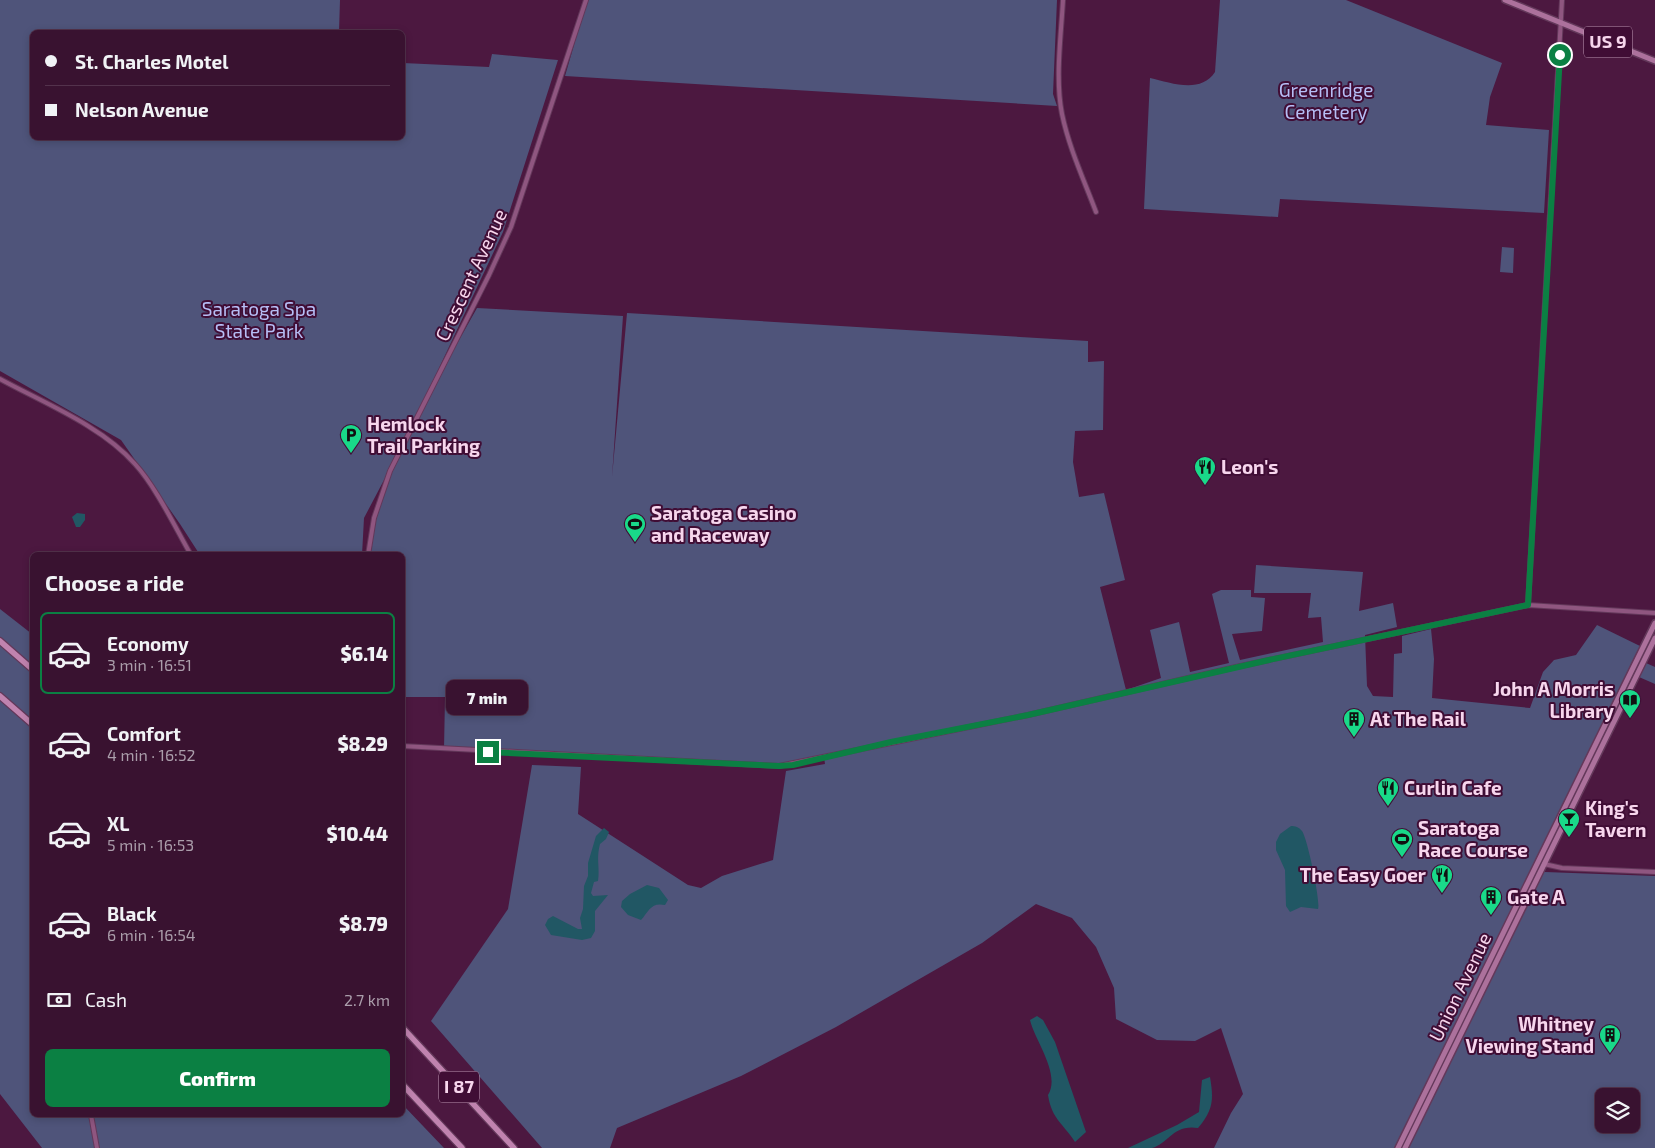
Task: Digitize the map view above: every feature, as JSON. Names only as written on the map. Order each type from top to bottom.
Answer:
[{"type":"highway","points":[[0,641],[30,667]]},
{"type":"highway","points":[[0,696],[30,722]]},
{"type":"highway","name":"I 87","points":[[405,1030],[514,1148]]},
{"type":"highway","name":"I 87","points":[[405,1087],[462,1148]]},
{"type":"main road","name":"US 9","points":[[1505,0],[1655,61]]},
{"type":"main road","name":"Union Avenue","points":[[1398,1148],[1655,623]]},
{"type":"main road","name":"Union Avenue","points":[[1405,1148],[1655,638]]},
{"type":"street","name":"Crescent Avenue","points":[[368,552],[374,518],[390,471],[489,275],[510,228],[586,0]]},
{"type":"street","points":[[1063,0],[1060,75],[1062,115],[1072,150],[1096,212]]},
{"type":"street","points":[[1528,605],[1562,0]]},
{"type":"street","points":[[0,379],[97,432],[121,449],[142,472],[189,552]]},
{"type":"street","points":[[405,746],[599,758],[779,766],[793,765],[891,742],[1028,715],[1236,667],[1528,605],[1655,613]]},
{"type":"street","points":[[1537,861],[1562,868],[1655,872]]},
{"type":"street","points":[[91,1117],[97,1148]]},
{"type":"green space","name":"Saratoga Race Course","points":[[0,0],[340,0],[339,30],[30,30],[30,140],[405,140],[405,63],[489,67],[492,54],[558,60],[503,232],[417,415],[477,308],[623,316],[612,477],[627,313],[1088,341],[1088,362],[1104,361],[1103,430],[1075,431],[1073,462],[1079,497],[1104,493],[1125,580],[1100,587],[1126,690],[1161,678],[1150,630],[1179,622],[1190,672],[1229,663],[1212,594],[1221,590],[1251,590],[1251,597],[1265,598],[1262,631],[1232,634],[1240,660],[1323,642],[1321,617],[1308,618],[1311,593],[1254,593],[1256,565],[1363,572],[1359,611],[1393,603],[1397,627],[1365,635],[1367,686],[1373,696],[1393,697],[1394,654],[1402,653],[1402,636],[1431,629],[1434,659],[1432,698],[1530,708],[1543,672],[1554,660],[1576,655],[1597,625],[1640,646],[1532,867],[1545,872],[1655,876],[1655,1148],[1214,1148],[1231,1113],[1243,1094],[1221,1028],[1195,1041],[1157,1040],[1116,1019],[1114,988],[1096,947],[1072,918],[1036,904],[982,943],[836,1027],[741,1076],[617,1128],[610,1148],[542,1148],[431,1021],[508,909],[532,765],[581,767],[578,814],[688,885],[701,888],[722,876],[773,860],[786,771],[825,764],[824,757],[779,766],[444,749],[445,697],[405,697],[405,552],[369,552],[374,518],[394,461],[364,518],[362,552],[198,552],[121,440],[0,371]]},
{"type":"green space","points":[[587,0],[1057,0],[1053,94],[1057,106],[565,76]]},
{"type":"green space","name":"Greenridge Cemetery","points":[[1220,0],[1346,0],[1502,63],[1490,97],[1486,125],[1549,130],[1544,213],[1280,199],[1278,217],[1144,209],[1150,78],[1185,85],[1202,83],[1209,79],[1215,72]]},
{"type":"green space","points":[[1502,247],[1514,248],[1513,273],[1500,272]]},
{"type":"green space","points":[[0,609],[30,632],[30,1117],[405,1117],[405,1107],[444,1148],[42,1148],[0,1094]]},
{"type":"green space","points":[[1646,663],[1655,667],[1655,684],[1639,677]]},
{"type":"shaded area","points":[[77,513],[85,514],[85,520],[80,527],[76,527],[72,517]]},
{"type":"shaded area","points":[[1291,826],[1300,829],[1304,836],[1316,883],[1318,909],[1301,907],[1290,912],[1286,906],[1285,870],[1276,850],[1276,842],[1280,834]]},
{"type":"shaded area","points":[[604,828],[609,832],[606,839],[600,844],[598,881],[594,882],[591,893],[593,896],[608,895],[595,911],[595,931],[591,938],[582,940],[551,935],[545,925],[548,919],[553,916],[578,929],[582,929],[580,918],[583,909],[584,886],[588,876],[588,863],[596,836]]},
{"type":"shaded area","points":[[647,885],[659,888],[668,900],[665,905],[653,906],[641,920],[628,915],[621,907],[622,901],[630,894]]},
{"type":"shaded area","points":[[1037,1016],[1043,1020],[1055,1042],[1086,1132],[1075,1142],[1052,1110],[1048,1095],[1051,1087],[1049,1068],[1030,1020]]},
{"type":"shaded area","points":[[1210,1077],[1211,1104],[1207,1116],[1198,1128],[1183,1129],[1152,1148],[1128,1148],[1177,1125],[1199,1112],[1202,1080]]},
{"type":"place","name":"Hemlock Trail Parking","points":[[351,454]]},
{"type":"place","name":"Leon's","points":[[1205,486]]},
{"type":"place","name":"Saratoga Casino and Raceway","points":[[635,543]]},
{"type":"place","name":"John A Morris Library","points":[[1630,719]]},
{"type":"place","name":"At The Rail","points":[[1354,738]]},
{"type":"place","name":"Curlin Cafe","points":[[1388,807]]},
{"type":"place","name":"King's Tavern","points":[[1569,838]]},
{"type":"place","name":"Saratoga Race Course","points":[[1402,858]]},
{"type":"place","name":"The Easy Goer","points":[[1442,894]]},
{"type":"place","name":"Gate A","points":[[1491,916]]},
{"type":"place","name":"Whitney Viewing Stand","points":[[1610,1054]]},
{"type":"route","points":[[488,752],[779,766],[793,765],[891,742],[1028,715],[1269,660],[1528,605],[1560,55]]},
{"type":"park label","name":"Saratoga Spa State Park","points":[[259,320]]}]
